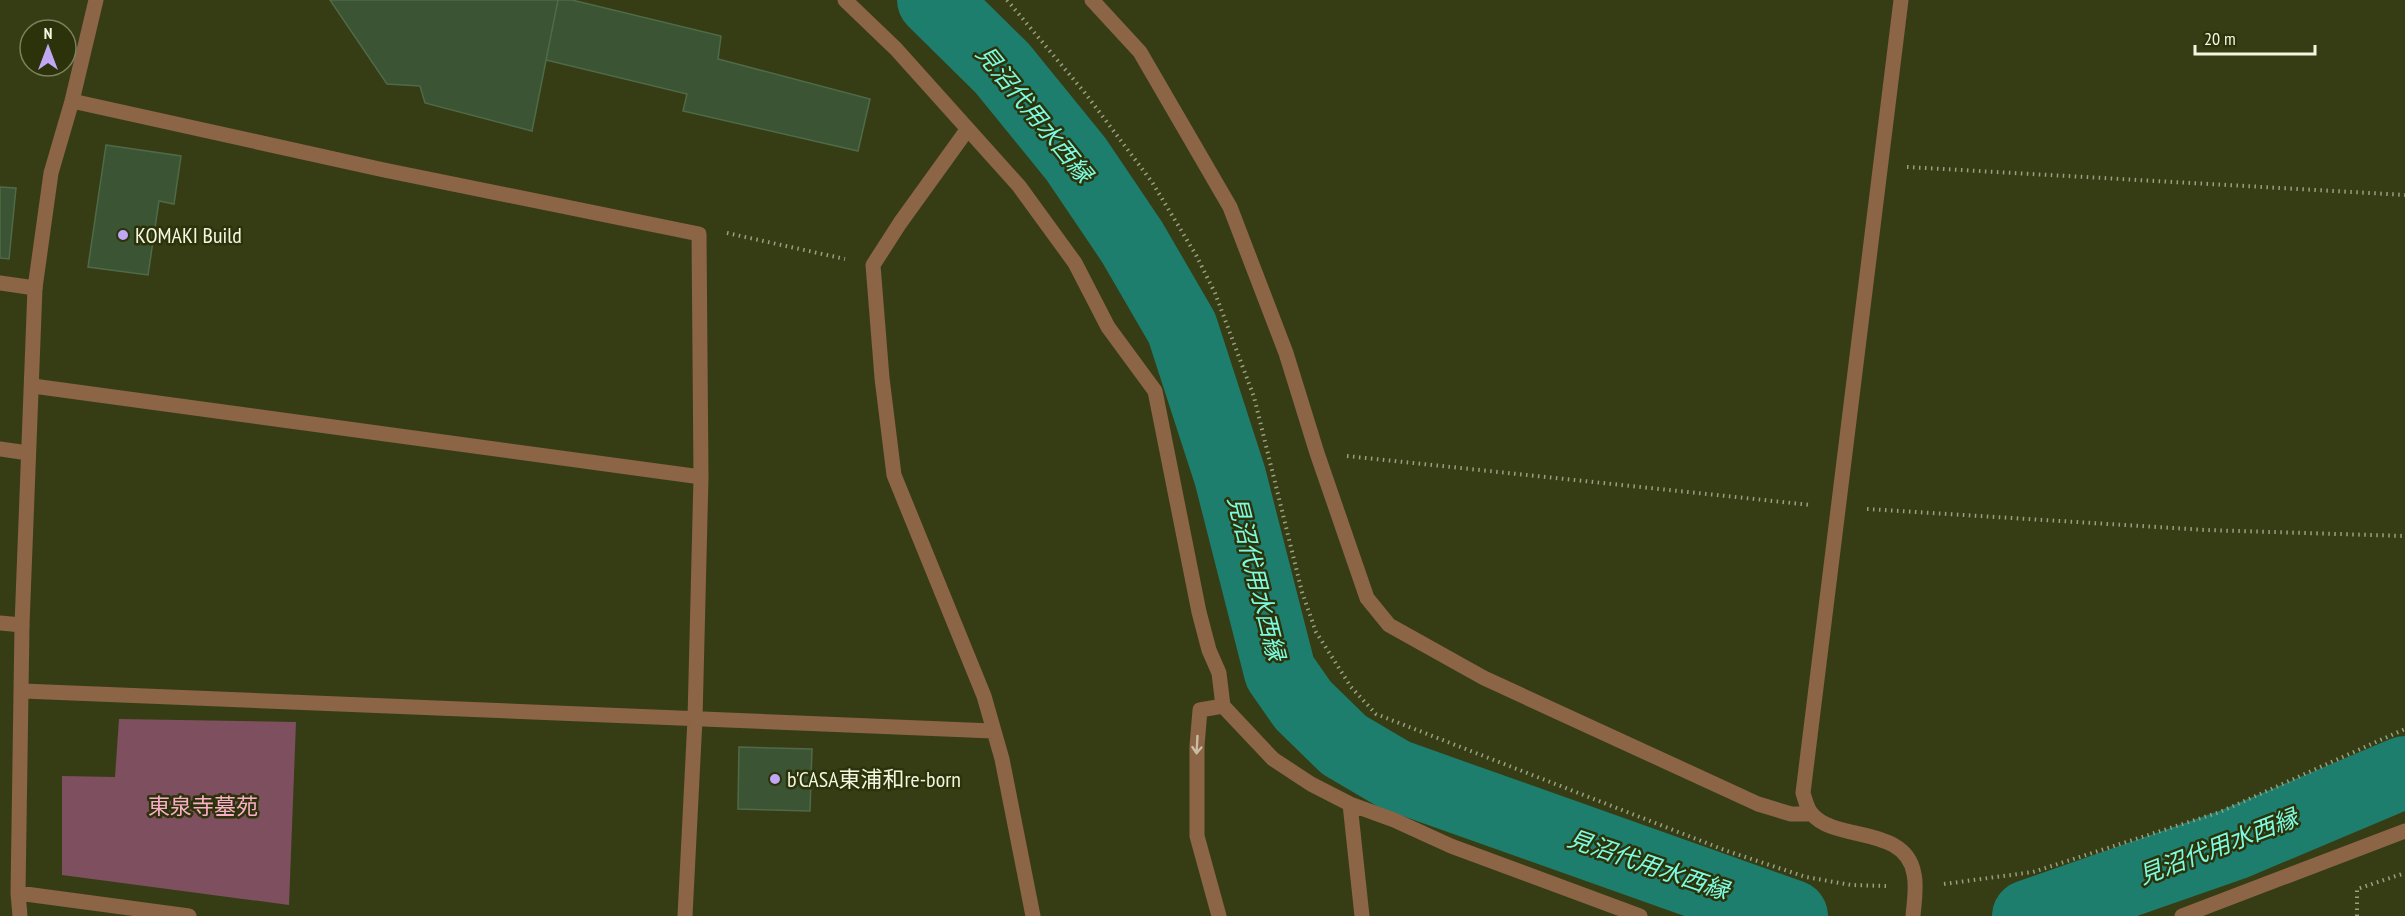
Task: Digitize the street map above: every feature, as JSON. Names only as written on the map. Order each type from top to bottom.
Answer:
[{"type":"street","points":[[20,916],[18,893],[23,691],[22,625],[35,288],[51,173],[72,100],[96,0]]},
{"type":"street","points":[[845,0],[896,49],[1019,186],[1075,262],[1108,327],[1155,391],[1199,612],[1209,650],[1219,673],[1222,706],[1273,759],[1311,784],[1350,804],[1394,820],[1451,846],[1640,916]]},
{"type":"street","points":[[1092,0],[1140,52],[1230,207],[1286,353],[1317,453],[1368,598],[1389,625],[1484,678],[1758,804],[1791,814],[1811,814]]},
{"type":"street","points":[[1901,0],[1845,467],[1837,508],[1804,769],[1803,793],[1811,814],[1827,826],[1862,833],[1890,844],[1906,854],[1914,874],[1913,915]]},
{"type":"street","points":[[72,100],[384,170],[699,234],[701,477],[695,719],[685,916]]},
{"type":"street","points":[[967,130],[900,223],[873,265],[882,378],[894,475],[984,696],[1002,759],[1033,916]]},
{"type":"street","points":[[0,283],[35,288]]},
{"type":"street","points":[[33,386],[701,477]]},
{"type":"street","points":[[0,450],[28,453]]},
{"type":"street","points":[[0,622],[22,625]]},
{"type":"street","points":[[23,691],[993,730]]},
{"type":"street","points":[[1219,916],[1197,836],[1197,746],[1200,710],[1222,706]]},
{"type":"street","points":[[1350,804],[1362,916]]},
{"type":"street","points":[[2182,916],[2405,831]]},
{"type":"street","points":[[18,893],[189,916]]},
{"type":"path","points":[[1007,0],[1085,93],[1152,182],[1196,255],[1215,293],[1254,397],[1299,581],[1316,632],[1351,687],[1376,714],[1726,851],[1806,877],[1851,885],[1914,889],[2033,873],[2220,812],[2405,729]]},
{"type":"path","points":[[1880,165],[2405,195]]},
{"type":"path","points":[[699,234],[722,232],[873,265]]},
{"type":"path","points":[[2357,916],[2357,889],[2405,873]]},
{"type":"green space","name":"東泉寺墓苑","points":[[119,719],[296,722],[289,905],[62,875],[62,776],[115,777]]},
{"type":"building","points":[[330,0],[558,0],[532,131],[425,103],[420,86],[387,84]]},
{"type":"building","points":[[558,0],[572,0],[721,36],[718,59],[870,99],[858,151],[683,111],[687,94],[546,60]]},
{"type":"building","name":"KOMAKI Build","points":[[106,145],[181,156],[174,204],[159,201],[148,275],[88,267]]},
{"type":"building","points":[[0,187],[16,188],[9,259],[0,258]]},
{"type":"building","name":"b'CASA東浦和re-born","points":[[739,747],[812,749],[810,811],[738,809]]},
{"type":"waterway","name":"見沼代用水西縁","points":[[933,0],[1002,68],[1076,159],[1132,242],[1182,328],[1230,476],[1280,672],[1303,705],[1344,745],[1395,775],[1792,916]]},
{"type":"waterway","name":"見沼代用水西縁","points":[[2028,916],[2234,844],[2405,772]]},
{"type":"place","name":"KOMAKI Build","points":[[123,235]]},
{"type":"place","name":"b'CASA東浦和re-born","points":[[775,779]]}]
